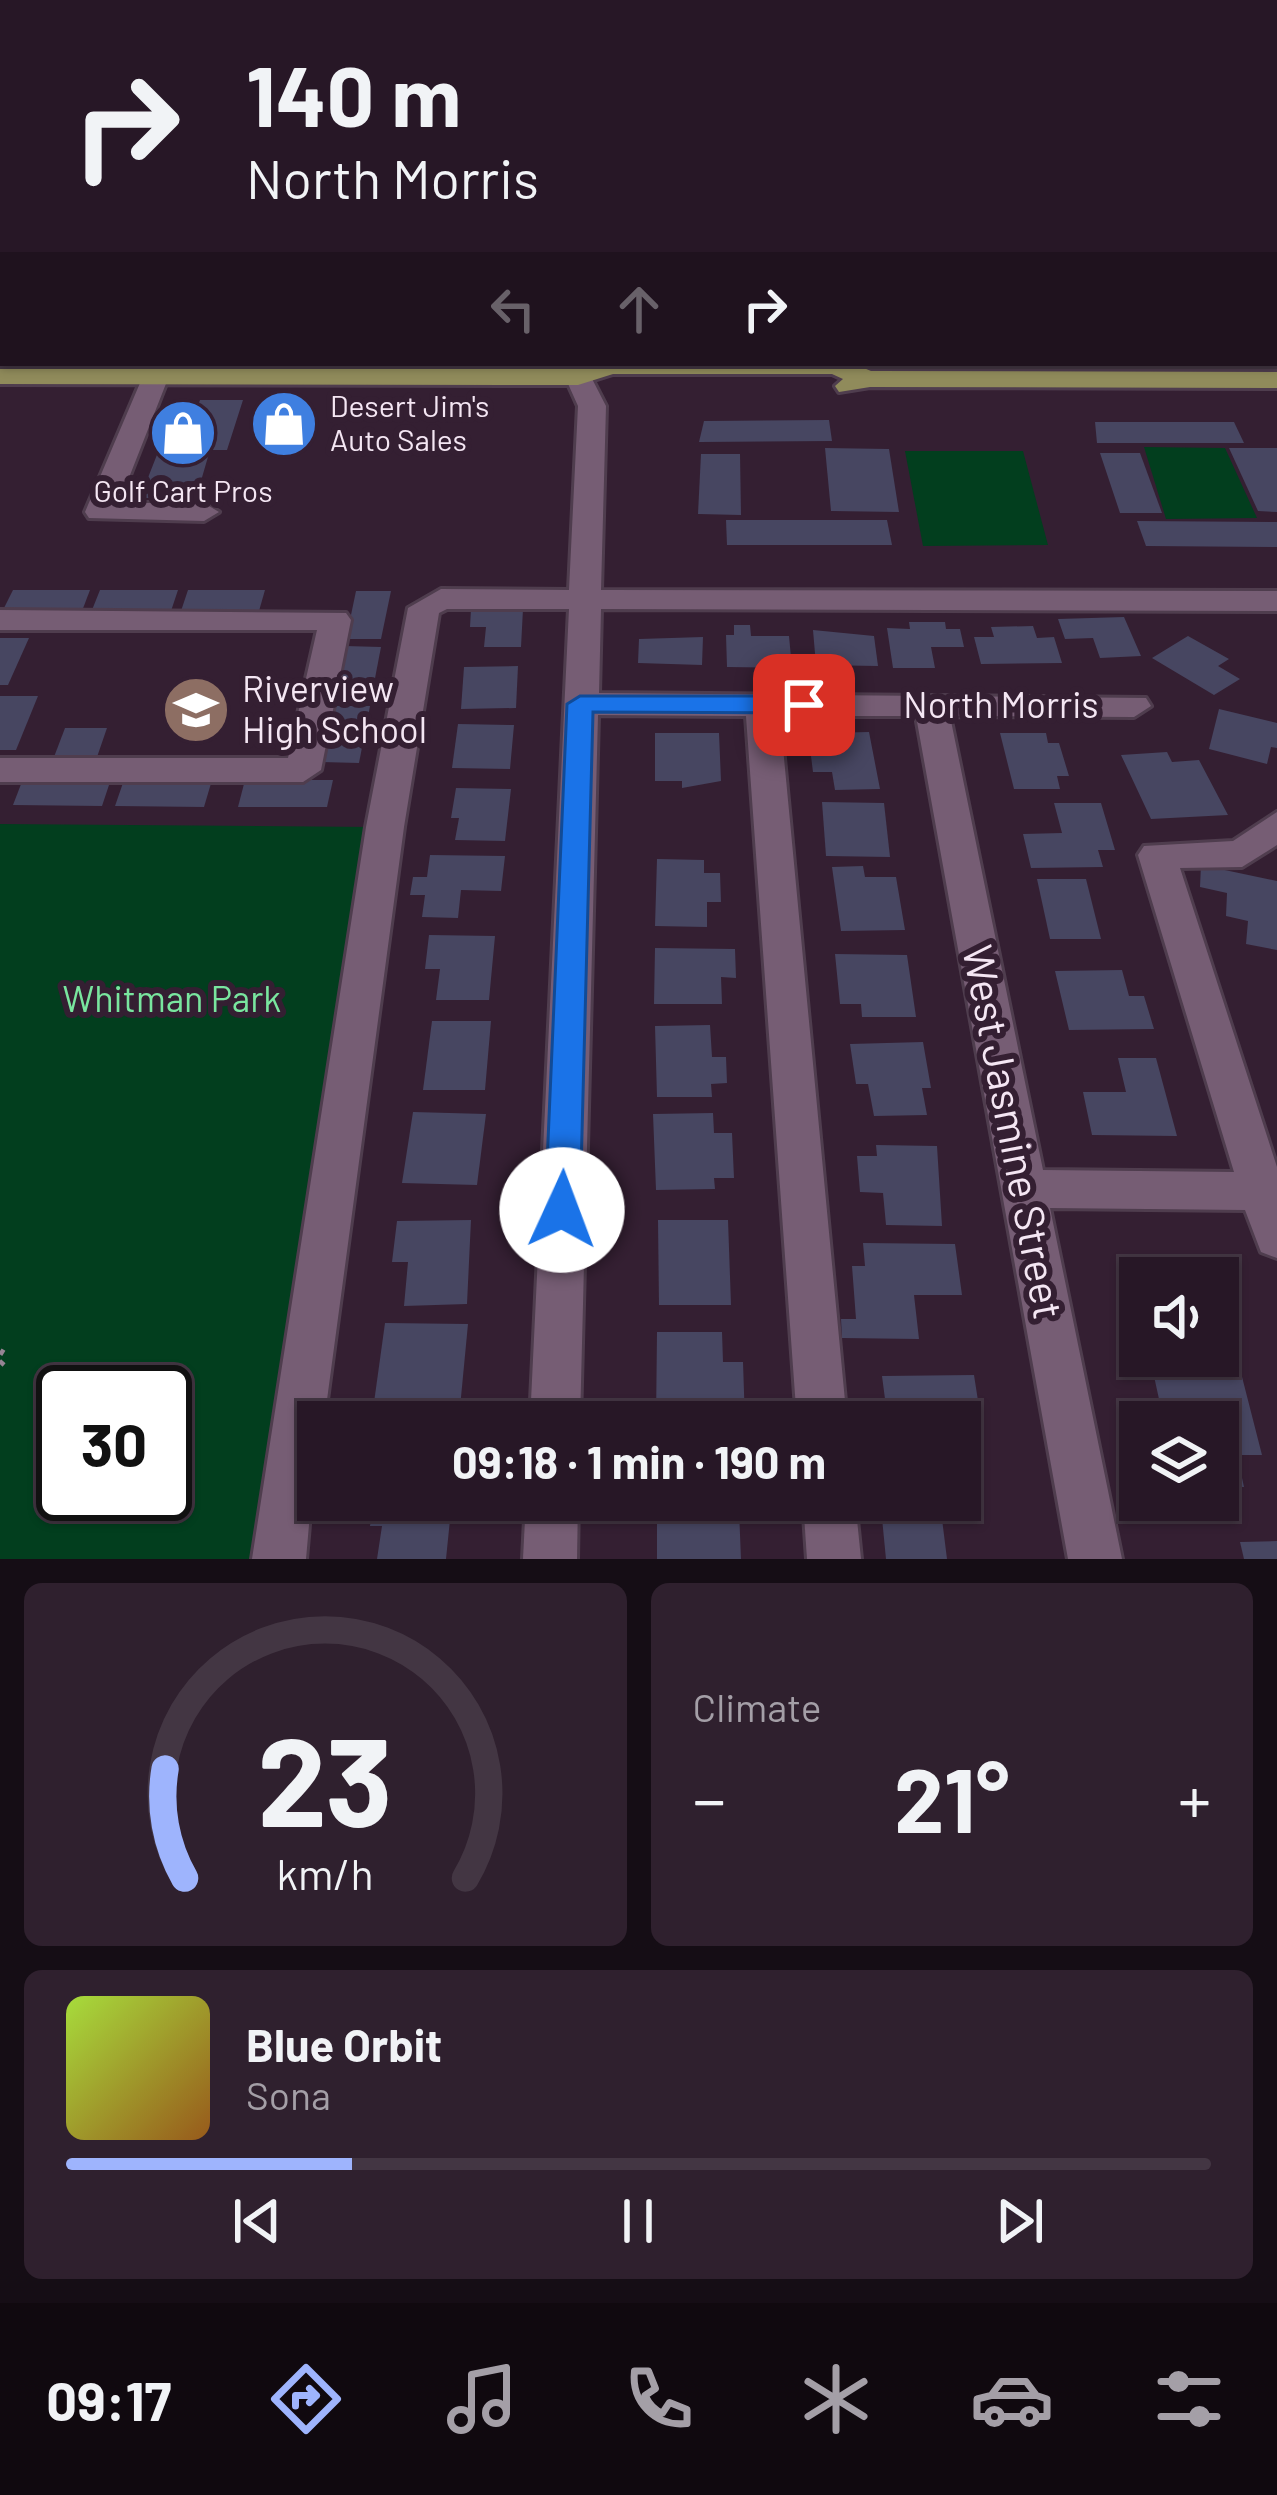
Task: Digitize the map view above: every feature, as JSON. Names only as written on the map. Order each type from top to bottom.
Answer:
[{"type":"main road","points":[[0,376],[303,370],[578,377],[609,388],[839,389],[867,379],[1241,371],[1277,380]]},
{"type":"street","points":[[156,376],[100,512],[204,512]]},
{"type":"street","points":[[556,1401],[592,406],[578,377]]},
{"type":"street","points":[[279,1559],[385,827],[424,608],[441,599],[585,596],[1277,602]]},
{"type":"street","points":[[0,620],[335,620],[303,770],[0,770]]},
{"type":"street","name":"North Morris","points":[[580,704],[1134,706]]},
{"type":"street","points":[[762,704],[820,1401]]},
{"type":"street","name":"West Jasmine Street","points":[[931,705],[1095,1559]]},
{"type":"street","points":[[1277,825],[1242,854],[1156,855],[1270,1191],[1277,1238]]},
{"type":"street","points":[[1024,1190],[1270,1191]]},
{"type":"street","points":[[550,1559],[551,1521]]},
{"type":"street","points":[[830,1521],[833,1559]]},
{"type":"path","points":[[0,1351],[8,1356],[0,1365]]},
{"type":"green space","points":[[1144,447],[1225,448],[1257,518],[1166,519]]},
{"type":"green space","points":[[905,451],[1023,451],[1048,545],[923,546]]},
{"type":"green space","name":"Whitman Park","points":[[0,824],[373,827],[259,1559],[0,1559]]},
{"type":"building","points":[[200,400],[243,400],[227,450],[210,450],[196,498],[140,498],[173,414],[195,414]]},
{"type":"building","name":"Desert Jim's Auto Sales","points":[[264,417],[308,417],[304,431],[259,431]]},
{"type":"building","points":[[829,420],[832,441],[699,442],[704,421]]},
{"type":"building","points":[[1095,422],[1234,422],[1244,443],[1097,443]]},
{"type":"building","points":[[273,434],[302,434],[298,449],[268,449]]},
{"type":"building","points":[[825,448],[889,449],[899,512],[831,511]]},
{"type":"building","points":[[1229,448],[1277,448],[1277,512],[1258,511]]},
{"type":"building","points":[[1100,453],[1140,453],[1162,513],[1120,513]]},
{"type":"building","points":[[701,454],[740,454],[741,515],[698,514]]},
{"type":"building","points":[[726,520],[887,520],[892,545],[727,545]]},
{"type":"building","points":[[1137,521],[1277,522],[1277,547],[1146,546]]},
{"type":"building","points":[[13,590],[90,590],[82,611],[3,610]]},
{"type":"building","points":[[100,590],[178,590],[171,611],[92,610]]},
{"type":"building","points":[[188,590],[265,590],[259,611],[181,611]]},
{"type":"building","points":[[356,591],[391,591],[381,639],[346,639]]},
{"type":"building","points":[[471,609],[523,609],[521,647],[484,647],[486,627],[470,627]]},
{"type":"building","points":[[1124,617],[1141,656],[1100,658],[1093,638],[1065,639],[1058,619]]},
{"type":"building","points":[[909,622],[945,622],[946,629],[960,629],[964,647],[931,647],[935,668],[893,668],[887,628],[910,629]]},
{"type":"building","points":[[734,625],[750,625],[751,636],[789,636],[792,668],[727,667],[726,635],[734,635]]},
{"type":"building","points":[[1033,626],[1037,638],[1054,637],[1062,663],[981,664],[974,637],[994,637],[991,627]]},
{"type":"building","points":[[813,630],[874,636],[878,666],[816,665]]},
{"type":"building","points":[[1188,636],[1229,659],[1218,666],[1240,679],[1214,695],[1152,658]]},
{"type":"building","points":[[703,637],[702,665],[638,663],[639,639]]},
{"type":"building","points":[[0,638],[29,638],[8,685],[0,685]]},
{"type":"building","points":[[345,646],[381,647],[371,699],[334,698]]},
{"type":"building","points":[[518,666],[516,708],[461,709],[464,667]]},
{"type":"building","points":[[0,696],[38,696],[16,750],[0,750]]},
{"type":"building","points":[[333,706],[370,706],[359,763],[321,762]]},
{"type":"building","points":[[1219,709],[1277,723],[1277,748],[1271,747],[1267,764],[1209,749]]},
{"type":"building","points":[[458,724],[514,725],[510,769],[452,768]]},
{"type":"building","points":[[65,728],[107,728],[97,757],[54,757]]},
{"type":"building","points":[[869,732],[880,789],[835,790],[832,772],[813,772],[811,756],[830,756],[826,733]]},
{"type":"building","points":[[655,733],[719,733],[721,781],[682,788],[682,781],[655,781]]},
{"type":"building","points":[[1000,733],[1046,733],[1048,743],[1059,743],[1069,776],[1057,776],[1060,789],[1014,789]]},
{"type":"building","points":[[1167,752],[1172,762],[1199,760],[1228,815],[1151,819],[1121,755]]},
{"type":"building","points":[[23,779],[111,779],[102,806],[13,805]]},
{"type":"building","points":[[124,780],[212,780],[204,807],[115,806]]},
{"type":"building","points":[[245,780],[333,780],[327,807],[238,807]]},
{"type":"building","points":[[456,788],[511,789],[505,841],[455,840],[459,818],[451,818]]},
{"type":"building","points":[[822,802],[884,803],[890,857],[826,856]]},
{"type":"building","points":[[1054,803],[1101,803],[1115,850],[1098,850],[1103,867],[1031,868],[1023,834],[1062,833]]},
{"type":"building","points":[[430,855],[505,856],[501,891],[461,890],[458,918],[422,917],[425,895],[410,895],[413,877],[427,877]]},
{"type":"building","points":[[657,859],[704,860],[704,873],[720,873],[721,902],[707,902],[707,927],[655,926]]},
{"type":"building","points":[[1201,865],[1277,881],[1277,950],[1246,944],[1248,921],[1226,916],[1227,893],[1200,887]]},
{"type":"building","points":[[863,866],[865,877],[896,877],[905,930],[841,931],[832,867]]},
{"type":"building","points":[[1037,879],[1086,879],[1101,939],[1050,939]]},
{"type":"building","points":[[429,935],[495,936],[489,1000],[436,1000],[440,969],[425,969]]},
{"type":"building","points":[[655,948],[735,949],[736,978],[721,977],[722,1004],[654,1004]]},
{"type":"building","points":[[835,954],[907,955],[916,1017],[862,1017],[861,1004],[840,1004]]},
{"type":"building","points":[[1122,970],[1129,996],[1144,996],[1154,1029],[1069,1030],[1055,971]]},
{"type":"building","points":[[432,1021],[491,1021],[485,1090],[423,1090]]},
{"type":"building","points":[[710,1025],[712,1057],[726,1057],[727,1083],[711,1084],[712,1097],[657,1097],[655,1026]]},
{"type":"building","points":[[923,1042],[931,1088],[922,1088],[927,1115],[874,1116],[868,1084],[856,1084],[850,1044]]},
{"type":"building","points":[[1118,1058],[1156,1058],[1177,1136],[1092,1135],[1083,1092],[1126,1092]]},
{"type":"building","points":[[413,1112],[486,1114],[477,1185],[402,1183]]},
{"type":"building","points":[[713,1113],[714,1133],[732,1133],[734,1178],[714,1178],[715,1189],[656,1190],[653,1114]]},
{"type":"building","points":[[876,1145],[937,1146],[942,1226],[886,1225],[883,1193],[860,1192],[857,1156],[877,1156]]},
{"type":"building","points":[[471,1220],[467,1304],[404,1306],[408,1262],[392,1262],[397,1221]]},
{"type":"building","points":[[658,1220],[728,1220],[731,1305],[659,1305]]},
{"type":"building","points":[[863,1243],[955,1244],[962,1295],[914,1295],[919,1339],[842,1338],[841,1319],[856,1319],[852,1266],[865,1266]]},
{"type":"building","points":[[385,1323],[468,1324],[461,1401],[374,1401]]},
{"type":"building","points":[[657,1332],[722,1332],[723,1362],[743,1362],[744,1401],[656,1401]]},
{"type":"building","points":[[1240,1369],[1262,1455],[1239,1455],[1239,1401],[1159,1401],[1154,1377],[1239,1377]]},
{"type":"building","points":[[974,1375],[978,1401],[885,1401],[882,1376]]},
{"type":"building","points":[[371,1521],[450,1521],[446,1559],[377,1559],[382,1526],[370,1526]]},
{"type":"building","points":[[657,1521],[739,1521],[741,1559],[657,1559]]},
{"type":"building","points":[[882,1521],[942,1521],[947,1559],[886,1559]]},
{"type":"building","points":[[1277,1541],[1277,1559],[1244,1559],[1240,1542]]},
{"type":"place","name":"Desert Jim's Auto Sales","points":[[284,424]]},
{"type":"place","name":"Golf Cart Pros","points":[[183,433]]},
{"type":"place","name":"Riverview High School","points":[[196,710]]},
{"type":"route","points":[[562,1210],[580,704],[804,705]]}]
